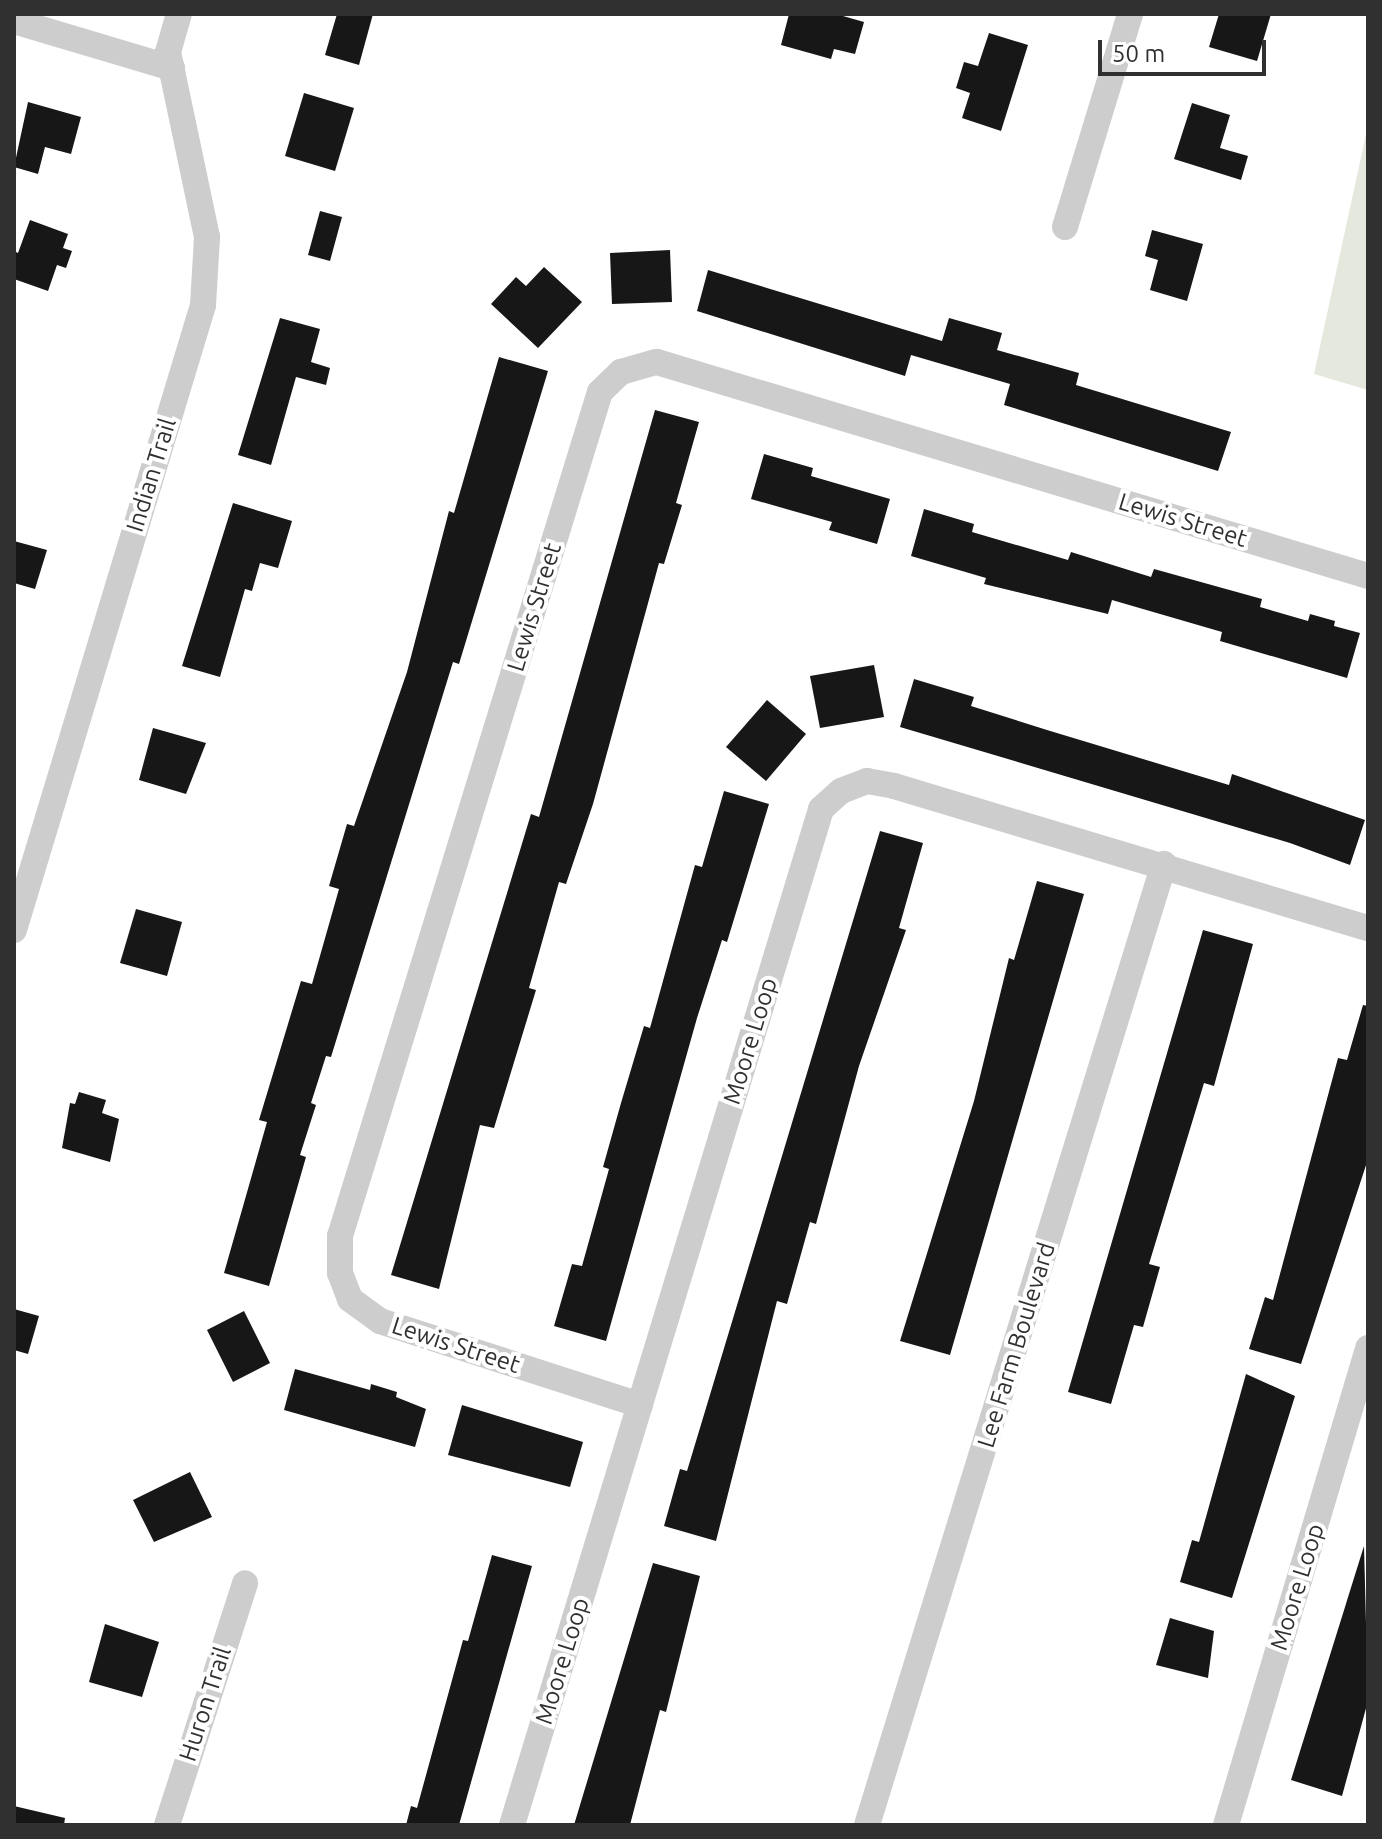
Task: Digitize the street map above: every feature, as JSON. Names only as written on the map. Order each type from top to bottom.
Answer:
[{"type":"street","name":"Indian Trail","points":[[14,930],[203,305],[207,237],[168,52],[179,14]]},
{"type":"street","points":[[1065,227],[1130,14]]},
{"type":"street","points":[[14,21],[172,68]]},
{"type":"street","name":"Lewis Street","points":[[640,1405],[380,1321],[350,1299],[340,1273],[340,1236],[600,392],[621,372],[657,362],[1368,576]]},
{"type":"street","name":"Moore Loop","points":[[512,1825],[821,809],[841,791],[867,781],[1164,864],[1368,928]]},
{"type":"street","name":"Lee Farm Boulevard","points":[[867,1825],[1164,864]]},
{"type":"street","name":"Moore Loop","points":[[1226,1825],[1368,1348]]},
{"type":"street","name":"Huron Trail","points":[[167,1825],[245,1583]]},
{"type":"shaded area","points":[[1368,125],[1368,390],[1314,374]]},
{"type":"building","points":[[337,14],[373,14],[359,65],[325,55]]},
{"type":"building","points":[[789,14],[836,14],[864,22],[855,54],[834,49],[831,59],[781,45]]},
{"type":"building","points":[[1219,14],[1271,14],[1257,61],[1209,47]]},
{"type":"building","points":[[989,33],[1028,45],[1001,131],[962,118],[970,93],[956,88],[964,62],[978,66]]},
{"type":"building","points":[[304,93],[354,108],[335,171],[285,156]]},
{"type":"building","points":[[28,102],[81,117],[71,154],[45,147],[38,174],[14,167]]},
{"type":"building","points":[[1192,103],[1230,115],[1220,148],[1248,156],[1241,180],[1174,159]]},
{"type":"building","points":[[320,211],[342,217],[330,261],[308,255]]},
{"type":"building","points":[[30,220],[68,234],[63,248],[72,251],[66,268],[57,265],[48,291],[14,279],[14,251],[18,253]]},
{"type":"building","points":[[1152,230],[1203,244],[1187,301],[1150,290],[1158,260],[1145,256]]},
{"type":"building","points":[[670,250],[672,302],[612,304],[610,253]]},
{"type":"building","points":[[544,267],[582,302],[538,348],[491,304],[516,277],[526,286]]},
{"type":"building","points":[[708,270],[942,341],[949,318],[1002,333],[997,350],[1079,373],[1076,385],[1231,432],[1218,471],[1004,405],[1010,384],[911,355],[905,376],[697,311]]},
{"type":"building","points":[[280,318],[320,329],[311,362],[330,368],[326,385],[296,377],[271,465],[238,455]]},
{"type":"building","points":[[499,357],[548,371],[459,664],[453,662],[331,1057],[326,1056],[311,1103],[316,1105],[300,1155],[306,1157],[269,1286],[224,1273],[267,1122],[259,1120],[301,981],[312,984],[339,889],[329,886],[347,824],[354,826],[407,672],[449,511],[454,513]]},
{"type":"building","points":[[655,410],[699,422],[676,503],[682,505],[664,564],[659,563],[593,804],[566,884],[559,882],[529,988],[536,990],[494,1128],[480,1125],[439,1289],[391,1275],[531,814],[539,817]]},
{"type":"building","points":[[764,454],[813,468],[811,476],[890,499],[877,544],[829,530],[832,522],[751,499]]},
{"type":"building","points":[[233,503],[292,521],[278,568],[260,563],[252,591],[245,589],[220,677],[182,666]]},
{"type":"building","points":[[924,509],[974,524],[972,532],[1068,560],[1071,552],[1151,577],[1154,569],[1262,599],[1260,607],[1308,621],[1310,614],[1335,621],[1334,626],[1360,633],[1347,678],[1220,641],[1222,632],[1112,600],[1108,614],[984,584],[986,578],[911,556]]},
{"type":"building","points":[[14,541],[47,550],[35,589],[14,583]]},
{"type":"building","points":[[874,665],[884,717],[820,728],[810,676]]},
{"type":"building","points":[[914,679],[974,697],[971,706],[1047,730],[1229,785],[1232,774],[1365,820],[1350,865],[1290,843],[900,727]]},
{"type":"building","points":[[767,700],[806,734],[766,781],[726,747]]},
{"type":"building","points":[[153,728],[206,743],[186,794],[139,780]]},
{"type":"building","points":[[724,791],[769,804],[727,942],[722,940],[697,1018],[606,1341],[554,1326],[572,1264],[582,1266],[609,1169],[603,1167],[644,1026],[650,1028],[695,865],[702,867]]},
{"type":"building","points":[[880,831],[923,843],[899,928],[906,930],[859,1066],[816,1224],[810,1222],[787,1304],[777,1301],[716,1541],[664,1526],[680,1469],[687,1471]]},
{"type":"building","points":[[1037,881],[1084,894],[950,1355],[900,1341],[974,1101],[1009,958],[1014,960]]},
{"type":"building","points":[[136,909],[182,922],[167,976],[120,963]]},
{"type":"building","points":[[1203,930],[1253,944],[1214,1086],[1204,1083],[1149,1264],[1160,1267],[1143,1327],[1134,1325],[1111,1404],[1068,1392]]},
{"type":"building","points":[[1363,1005],[1368,1006],[1368,1159],[1301,1364],[1249,1349],[1265,1297],[1273,1300],[1338,1058],[1347,1060]]},
{"type":"building","points":[[79,1092],[106,1100],[102,1113],[119,1119],[110,1162],[62,1148],[70,1103],[75,1104]]},
{"type":"building","points":[[14,1309],[39,1316],[28,1354],[14,1350]]},
{"type":"building","points":[[244,1311],[270,1363],[233,1382],[207,1330]]},
{"type":"building","points":[[295,1369],[370,1390],[371,1384],[397,1392],[396,1397],[426,1409],[415,1447],[284,1410]]},
{"type":"building","points":[[1246,1374],[1295,1396],[1232,1598],[1180,1582],[1192,1540],[1199,1542]]},
{"type":"building","points":[[462,1405],[583,1442],[570,1487],[448,1455]]},
{"type":"building","points":[[190,1472],[212,1517],[154,1542],[133,1500]]},
{"type":"building","points":[[1364,1546],[1368,1701],[1342,1796],[1291,1780]]},
{"type":"building","points":[[492,1555],[532,1566],[459,1825],[406,1825],[411,1806],[417,1808],[463,1640],[468,1641]]},
{"type":"building","points":[[653,1563],[700,1576],[666,1712],[660,1710],[630,1825],[574,1825]]},
{"type":"building","points":[[1170,1618],[1214,1631],[1208,1678],[1156,1665]]},
{"type":"building","points":[[105,1624],[159,1642],[142,1697],[89,1682]]},
{"type":"building","points":[[14,1806],[65,1818],[64,1825],[14,1825]]}]
